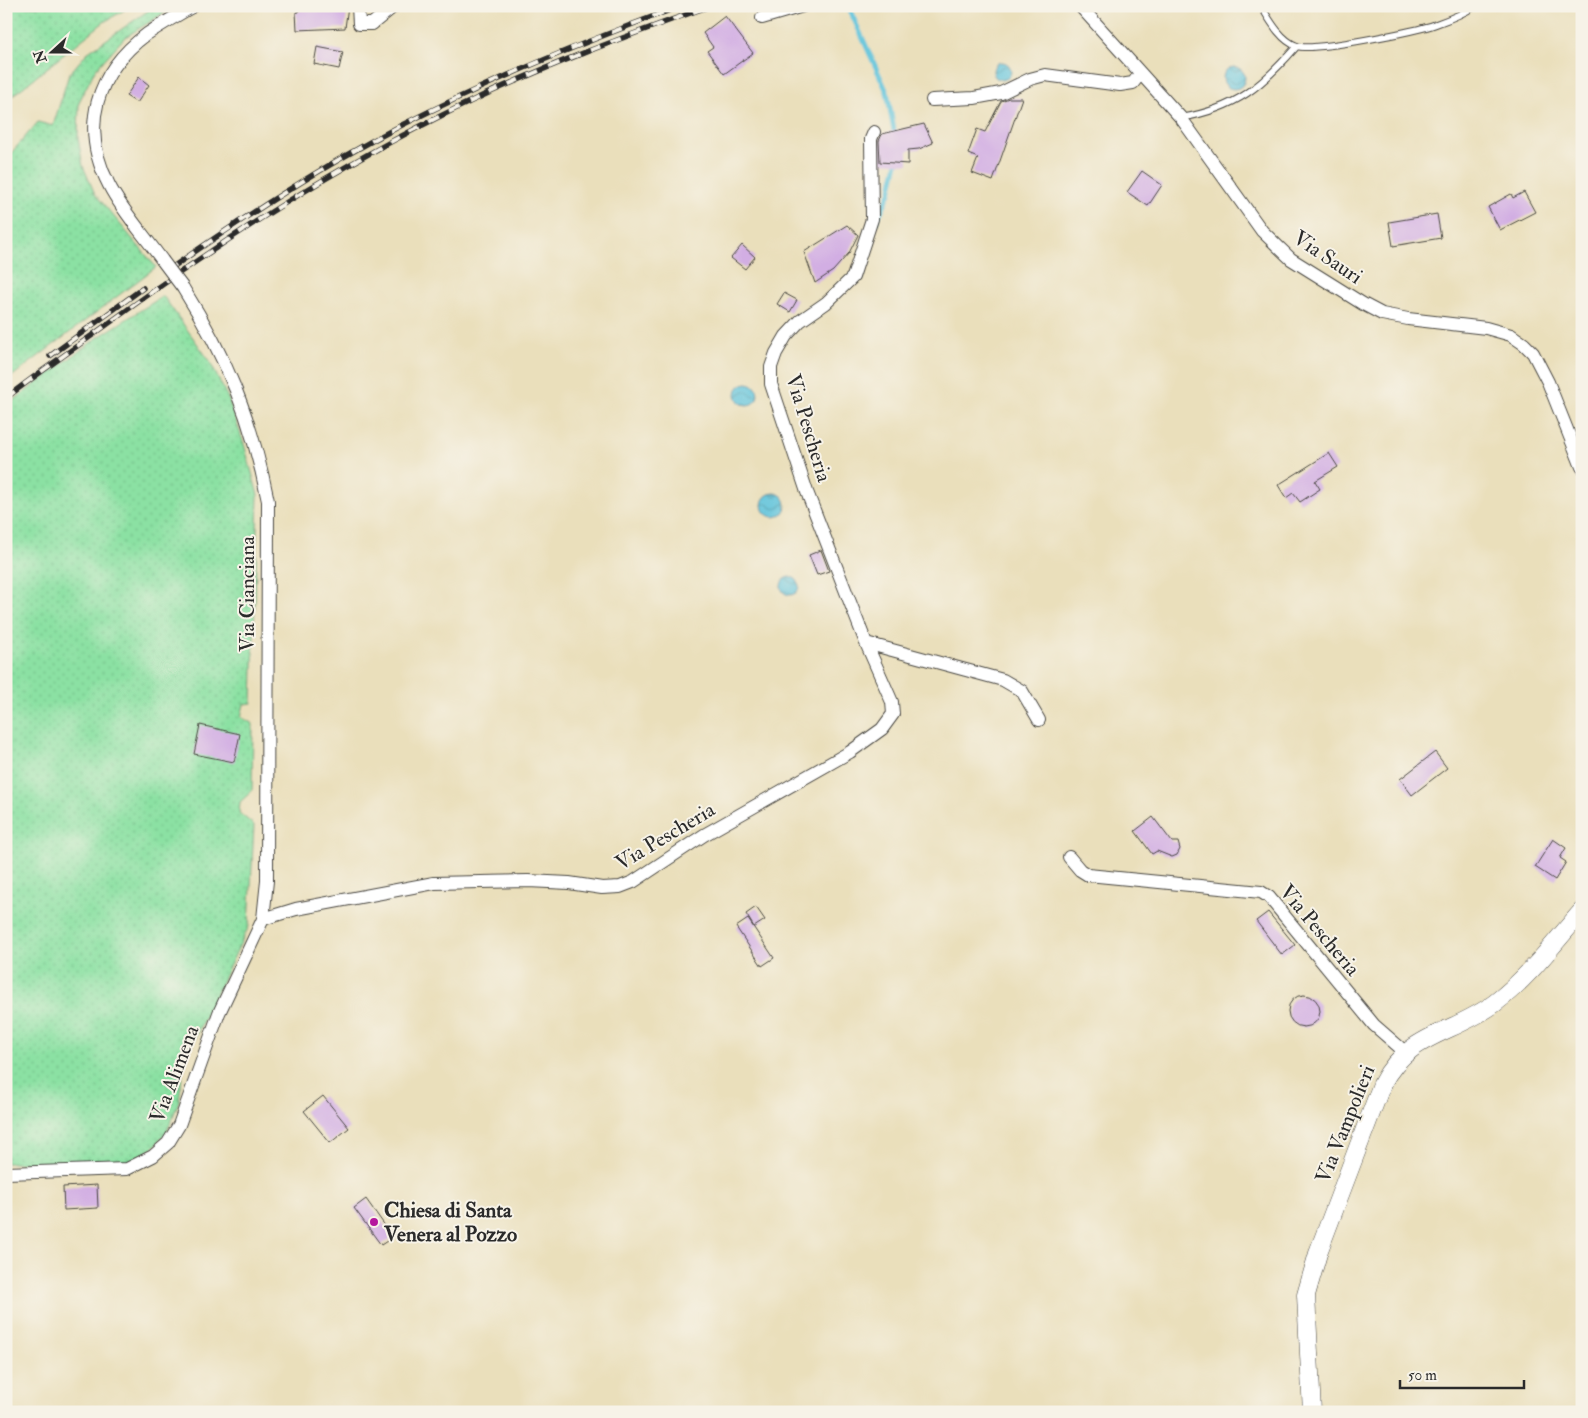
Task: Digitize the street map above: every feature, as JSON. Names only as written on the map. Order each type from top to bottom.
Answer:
[{"type":"street","name":"Via Cianciana","points":[[193,6],[147,35],[121,59],[105,80],[97,98],[94,117],[94,138],[99,164],[110,187],[183,288],[225,361],[238,392],[259,458],[268,502],[267,881],[263,919]]},
{"type":"street","points":[[358,6],[359,24],[372,24],[394,6]]},
{"type":"street","points":[[762,18],[803,6]]},
{"type":"street","name":"Via Sauri","points":[[1080,6],[1181,118],[1262,231],[1292,259],[1382,314],[1408,320],[1486,328],[1511,335],[1524,344],[1548,382],[1582,467]]},
{"type":"street","points":[[932,100],[974,98],[1001,93],[1030,79],[1045,75],[1120,85],[1133,83],[1140,74]]},
{"type":"street","name":"Via Pescheria","points":[[263,919],[296,909],[434,883],[544,882],[602,888],[620,887],[633,882],[704,835],[850,752],[882,729],[893,714],[892,702],[866,643],[807,492],[771,384],[771,367],[776,352],[786,336],[800,321],[826,303],[853,277],[872,219],[871,140],[874,132]]},
{"type":"street","points":[[866,643],[1003,680],[1022,691],[1039,720]]},
{"type":"street","name":"Via Pescheria","points":[[1069,856],[1080,870],[1088,875],[1261,892],[1269,897],[1374,1025],[1405,1052]]},
{"type":"street","name":"Via Vampolieri","points":[[1312,1412],[1306,1295],[1320,1250],[1382,1084],[1391,1067],[1405,1052],[1494,1004],[1530,971],[1582,911]]},
{"type":"street","name":"Via Alimena","points":[[6,1173],[127,1169],[153,1156],[168,1143],[180,1125],[219,1013],[263,919]]},
{"type":"lane","points":[[1261,6],[1278,30],[1297,46],[1313,47],[1392,35],[1435,24],[1462,14],[1475,6]]},
{"type":"lane","points":[[1181,118],[1205,113],[1249,94],[1270,77],[1297,46]]},
{"type":"green space","points":[[6,6],[131,6],[104,22],[6,101]]},
{"type":"green space","points":[[155,6],[175,6],[124,38],[95,70],[79,102],[78,138],[83,166],[95,194],[156,267],[6,381],[6,159],[38,122],[53,126],[69,74],[87,53]]},
{"type":"green space","points":[[163,296],[209,360],[228,398],[244,444],[258,495],[252,703],[244,704],[241,717],[253,724],[252,791],[240,802],[239,813],[254,825],[249,926],[184,1060],[179,1101],[167,1132],[156,1145],[143,1155],[128,1161],[79,1164],[6,1163],[6,406],[97,338]]},
{"type":"water","points":[[998,62],[1006,62],[1011,67],[1009,78],[998,80],[993,75],[993,67]]},
{"type":"water","points":[[1234,67],[1244,74],[1245,78],[1238,88],[1234,89],[1224,82],[1223,78],[1230,68]]},
{"type":"water","points":[[747,383],[755,386],[758,394],[755,402],[747,405],[739,402],[736,394],[739,386]]},
{"type":"water","points":[[774,493],[782,497],[786,505],[782,513],[774,517],[766,513],[762,505],[766,497]]},
{"type":"water","points":[[790,577],[796,580],[799,586],[796,592],[790,595],[784,592],[781,586],[784,580]]},
{"type":"building","points":[[299,6],[348,6],[345,28],[297,30],[296,12],[299,12]]},
{"type":"building","points":[[725,16],[753,53],[724,74],[707,51],[713,47],[703,33]]},
{"type":"building","points":[[317,47],[343,52],[339,69],[314,64]]},
{"type":"building","points":[[139,77],[149,85],[137,103],[126,96]]},
{"type":"building","points":[[1009,98],[1022,98],[993,181],[972,173],[978,158],[968,154],[977,129],[985,132],[1001,101]]},
{"type":"building","points":[[924,124],[933,143],[919,149],[908,150],[908,164],[880,162],[879,141],[882,134]]},
{"type":"building","points":[[1142,171],[1162,185],[1148,206],[1127,192]]},
{"type":"building","points":[[1524,192],[1535,212],[1500,230],[1488,207],[1511,194],[1513,198]]},
{"type":"building","points":[[1437,214],[1441,238],[1393,246],[1389,222]]},
{"type":"building","points":[[847,225],[858,235],[849,253],[833,271],[815,283],[804,252]]},
{"type":"building","points":[[742,245],[755,257],[745,269],[731,258]]},
{"type":"building","points":[[784,293],[797,300],[790,312],[777,304]]},
{"type":"building","points":[[1329,453],[1338,467],[1315,481],[1320,489],[1300,502],[1293,493],[1286,498],[1278,485]]},
{"type":"building","points":[[821,550],[829,571],[817,575],[809,555]]},
{"type":"building","points":[[200,725],[240,734],[234,762],[194,754]]},
{"type":"building","points":[[1435,752],[1447,768],[1412,795],[1400,779]]},
{"type":"building","points":[[1153,817],[1172,842],[1178,842],[1180,849],[1177,855],[1172,857],[1157,851],[1152,854],[1135,831]]},
{"type":"building","points":[[1553,839],[1566,848],[1560,858],[1566,862],[1555,880],[1535,867]]},
{"type":"building","points":[[756,907],[765,920],[754,927],[746,914]]},
{"type":"building","points":[[1268,912],[1295,945],[1282,955],[1256,921]]},
{"type":"building","points":[[748,919],[774,958],[762,966],[736,927]]},
{"type":"building","points":[[1304,995],[1316,999],[1320,1011],[1316,1023],[1304,1027],[1292,1023],[1288,1011],[1292,999]]},
{"type":"building","points":[[323,1096],[349,1128],[330,1143],[304,1111]]},
{"type":"building","points":[[97,1185],[98,1208],[64,1210],[63,1187]]},
{"type":"building","name":"Chiesa di Santa Venera al Pozzo","points":[[366,1199],[393,1237],[381,1245],[354,1208]]},
{"type":"waterway","points":[[848,6],[887,92],[894,131]]},
{"type":"waterway","points":[[876,222],[890,193],[897,163]]},
{"type":"waterway","points":[[861,278],[868,249]]},
{"type":"railway","points":[[167,271],[282,194],[341,158],[402,125],[540,61],[681,6]]},
{"type":"railway","points":[[6,398],[190,265],[278,208],[368,154],[461,106],[522,78],[710,6]]},
{"type":"railway","points":[[50,356],[143,288]]},
{"type":"place","name":"Chiesa di Santa Venera al Pozzo","points":[[374,1222]]}]
